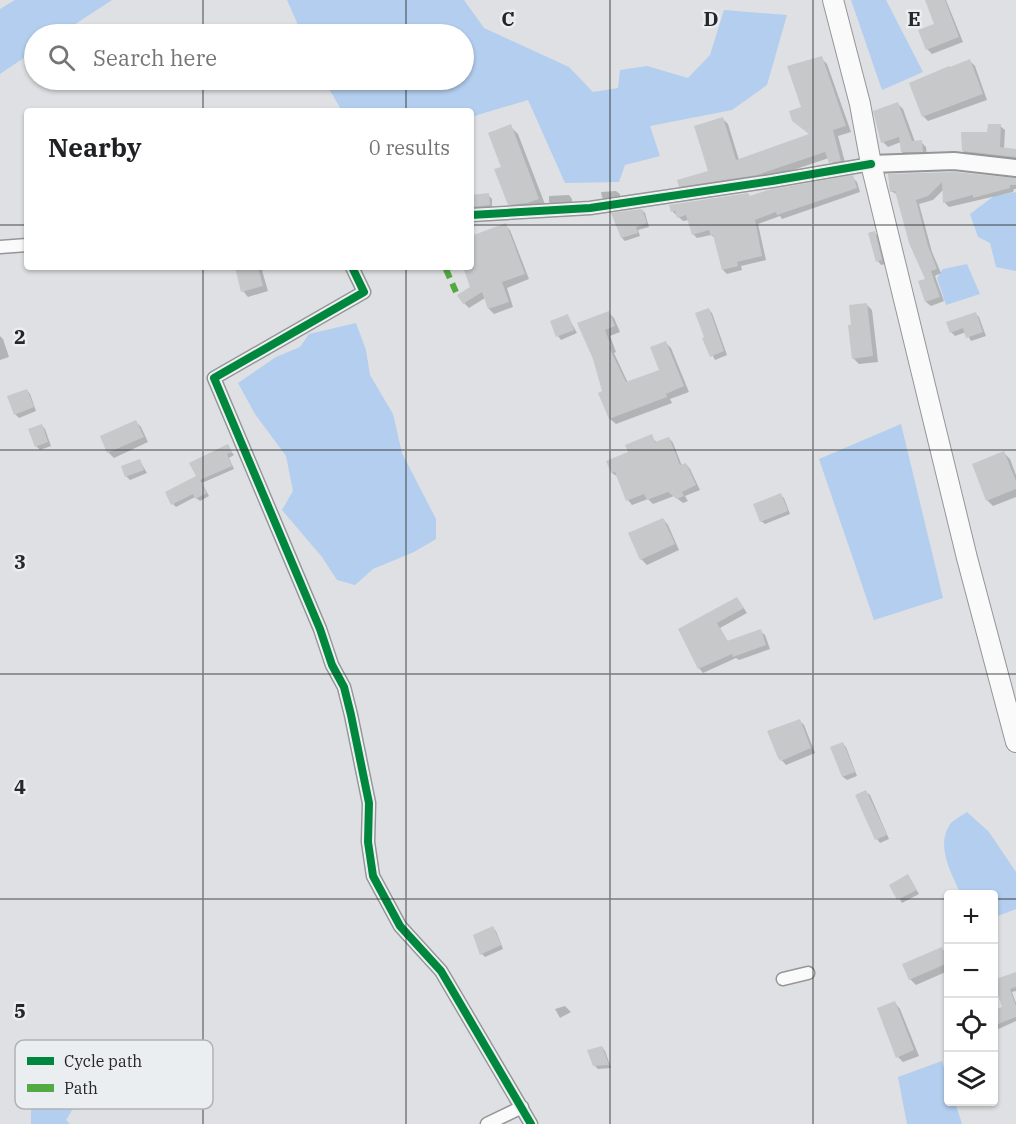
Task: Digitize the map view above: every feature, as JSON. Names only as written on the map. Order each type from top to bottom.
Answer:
[{"type":"highway","points":[[833,0],[860,104],[871,164],[967,558],[1016,742]]},
{"type":"main road","points":[[871,164],[954,161],[1016,168]]},
{"type":"street","points":[[474,215],[590,208],[772,182],[871,164]]},
{"type":"street","points":[[0,247],[24,245]]},
{"type":"street","points":[[353,270],[364,292],[214,378],[320,629],[332,665],[344,687],[369,803],[368,842],[373,876],[400,926],[441,971],[531,1124]]},
{"type":"street","points":[[783,979],[808,973]]},
{"type":"street","points":[[487,1124],[522,1107]]},
{"type":"water","points":[[15,0],[112,0],[75,24],[24,24],[24,58],[0,74],[0,9]]},
{"type":"water","points":[[287,0],[464,0],[484,28],[569,67],[593,92],[618,88],[620,70],[647,66],[688,78],[710,55],[724,10],[787,15],[767,85],[732,110],[650,126],[660,156],[625,165],[619,182],[565,183],[528,100],[474,116],[474,108],[340,108],[330,90],[474,90],[474,24],[298,24]]},
{"type":"water","points":[[851,0],[886,0],[923,72],[882,90]]},
{"type":"water","points":[[1016,192],[1016,271],[996,267],[990,243],[978,237],[970,214],[994,196]]},
{"type":"water","points":[[967,264],[980,294],[946,305],[937,278],[943,269]]},
{"type":"water","points":[[356,323],[366,350],[370,375],[393,414],[402,453],[436,519],[436,539],[414,552],[373,569],[355,585],[337,580],[322,557],[282,510],[293,491],[286,456],[255,414],[238,383],[276,357],[300,347],[309,334]]},
{"type":"water","points":[[901,424],[943,598],[874,620],[819,459]]},
{"type":"water","points":[[967,812],[989,832],[1016,872],[1016,909],[998,916],[998,890],[959,890],[947,861],[944,843],[945,834],[955,820]]},
{"type":"water","points":[[942,1061],[944,1106],[956,1106],[962,1124],[907,1124],[898,1077]]},
{"type":"water","points":[[31,1109],[73,1109],[66,1120],[70,1124],[31,1124]]},
{"type":"building","points":[[925,0],[945,0],[959,37],[926,50],[918,30],[934,24]]},
{"type":"building","points":[[822,56],[846,126],[833,130],[841,161],[829,163],[825,152],[757,175],[679,187],[677,180],[708,171],[694,126],[723,117],[736,160],[809,134],[792,121],[789,111],[801,107],[787,66]]},
{"type":"building","points":[[970,59],[983,94],[922,117],[909,83]]},
{"type":"building","points":[[898,102],[912,141],[922,140],[923,152],[901,152],[899,137],[881,143],[873,111]]},
{"type":"building","points":[[511,124],[539,199],[508,205],[494,169],[501,167],[488,133]]},
{"type":"building","points":[[988,124],[1001,124],[1000,147],[1016,149],[1016,157],[962,151],[961,132],[987,132]]},
{"type":"building","points":[[954,172],[1016,178],[1016,185],[973,198],[973,195],[943,203],[942,182],[928,196],[916,200],[928,246],[937,269],[931,271],[940,297],[925,302],[918,281],[925,279],[909,243],[895,191],[890,192],[888,174]]},
{"type":"building","points":[[853,175],[857,188],[777,215],[776,212],[755,220],[762,256],[737,262],[738,266],[722,270],[713,235],[711,236],[709,230],[692,235],[686,215],[677,218],[675,211],[671,212],[669,205],[748,193],[750,196],[768,190]]},
{"type":"building","points":[[489,193],[490,205],[474,207],[474,195]]},
{"type":"building","points":[[642,209],[647,223],[636,227],[638,233],[621,238],[611,213]]},
{"type":"building","points":[[506,223],[525,274],[502,282],[509,302],[488,309],[482,292],[463,304],[457,295],[470,287],[464,270],[474,270],[474,235]]},
{"type":"building","points":[[875,231],[882,260],[876,262],[868,233]]},
{"type":"building","points":[[236,270],[259,270],[263,286],[241,292]]},
{"type":"building","points":[[867,303],[873,356],[852,359],[848,325],[851,325],[849,305]]},
{"type":"building","points":[[709,308],[724,351],[710,357],[695,313]]},
{"type":"building","points":[[609,311],[615,326],[605,330],[611,346],[609,347],[626,382],[659,370],[650,347],[666,341],[684,386],[666,394],[667,397],[609,419],[598,393],[602,391],[593,359],[577,323]]},
{"type":"building","points":[[976,312],[983,332],[966,338],[963,328],[950,333],[946,322]]},
{"type":"building","points":[[568,314],[574,330],[556,337],[550,321]]},
{"type":"building","points":[[27,389],[34,407],[14,415],[7,396]]},
{"type":"building","points":[[136,420],[144,437],[107,453],[100,436]]},
{"type":"building","points":[[42,424],[48,442],[35,447],[28,429]]},
{"type":"building","points":[[652,434],[655,442],[669,437],[680,465],[686,463],[696,485],[682,492],[684,496],[677,499],[668,492],[647,500],[644,494],[626,501],[615,472],[611,473],[606,461],[628,452],[625,445]]},
{"type":"building","points":[[228,444],[232,452],[227,454],[232,466],[200,480],[207,493],[195,499],[193,494],[171,505],[165,492],[196,476],[189,463]]},
{"type":"building","points":[[1004,451],[1016,481],[1016,489],[986,501],[972,464]]},
{"type":"building","points":[[140,459],[144,470],[125,477],[121,466]]},
{"type":"building","points":[[781,493],[788,511],[760,522],[753,504]]},
{"type":"building","points":[[663,518],[675,544],[640,560],[628,533]]},
{"type":"building","points":[[737,597],[744,608],[717,623],[727,641],[761,629],[766,645],[733,657],[732,654],[698,669],[678,629]]},
{"type":"building","points":[[800,719],[811,748],[781,761],[767,731]]},
{"type":"building","points":[[843,742],[855,772],[842,777],[830,747]]},
{"type":"building","points":[[866,790],[887,835],[875,840],[855,795]]},
{"type":"building","points":[[908,874],[917,890],[897,900],[889,885]]},
{"type":"building","points":[[493,926],[501,945],[480,955],[473,935]]},
{"type":"building","points":[[942,947],[944,952],[944,965],[909,980],[902,964]]},
{"type":"building","points":[[1016,972],[1016,987],[1010,989],[1016,1006],[1016,1017],[998,1024],[998,1008],[1002,1007],[998,995],[998,978]]},
{"type":"building","points":[[895,1001],[914,1050],[896,1058],[877,1008]]},
{"type":"building","points":[[602,1046],[609,1065],[593,1066],[587,1050]]},
{"type":"marked path","points":[[446,270],[456,292]]},
{"type":"cycle path","points":[[474,215],[590,208],[871,164]]},
{"type":"cycle path","points":[[353,270],[364,292],[214,378],[320,629],[332,665],[344,687],[369,803],[368,842],[373,876],[400,926],[441,971],[531,1124]]}]
